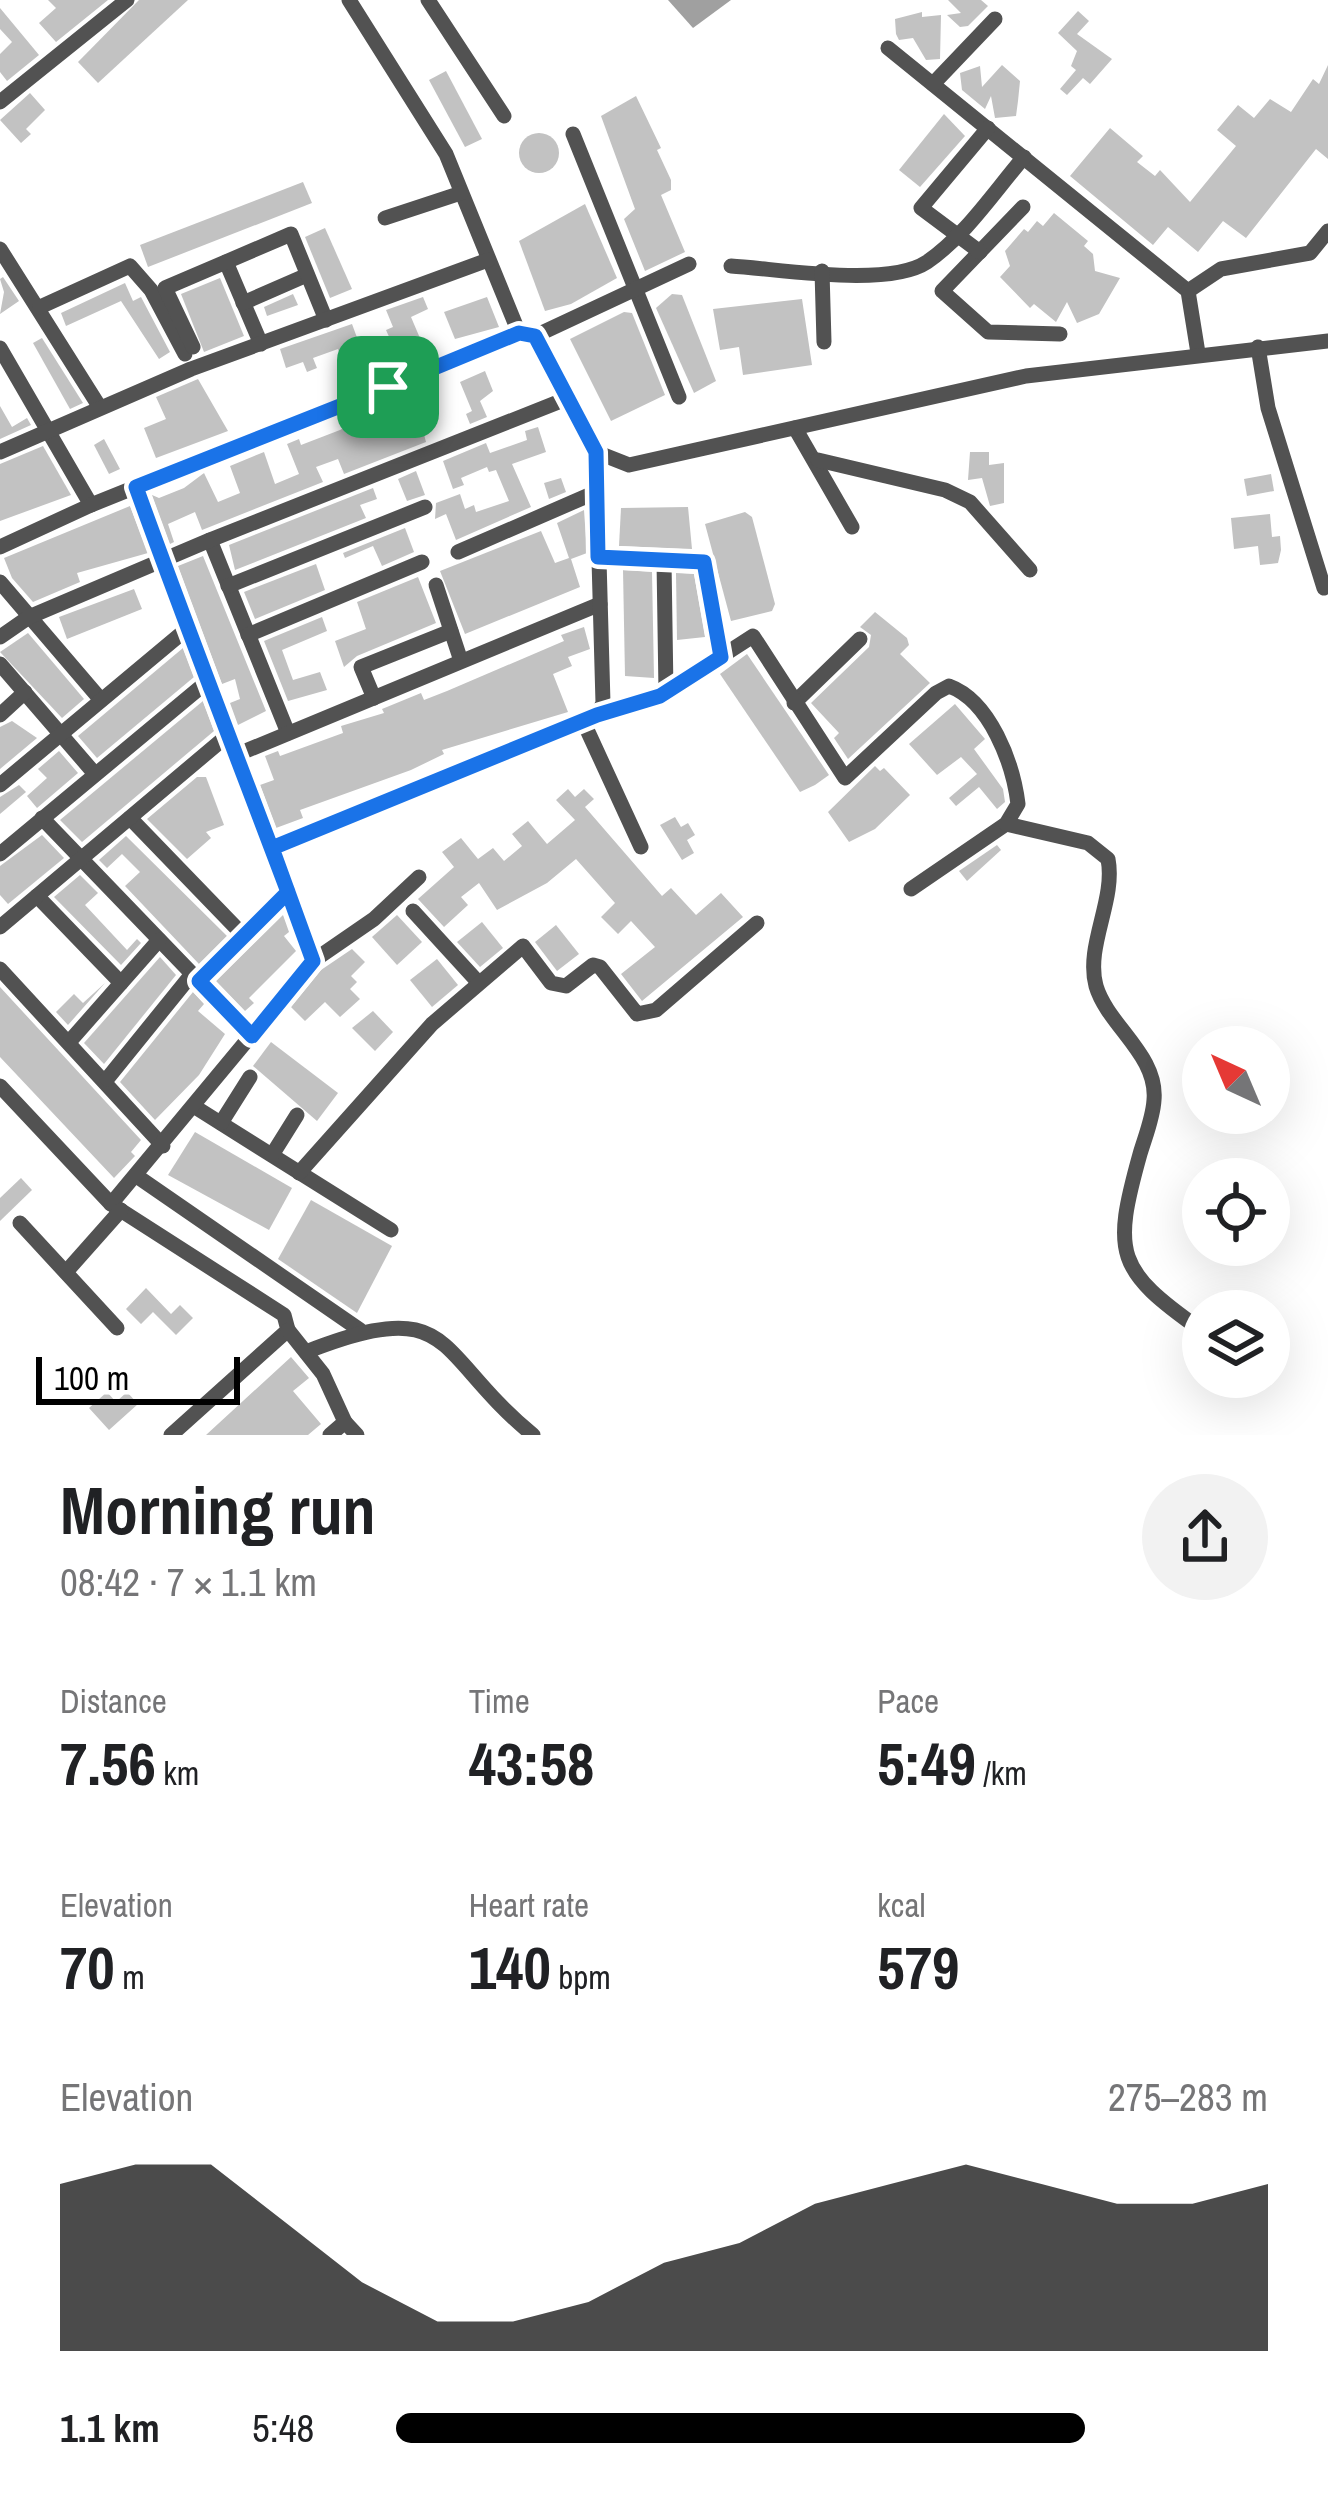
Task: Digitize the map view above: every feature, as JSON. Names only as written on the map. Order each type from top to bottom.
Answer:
[{"type":"street","points":[[0,102],[127,0]]},
{"type":"street","points":[[349,0],[446,154],[488,260],[596,452],[603,703],[590,718]]},
{"type":"street","points":[[428,0],[503,116]]},
{"type":"street","points":[[933,84],[995,20]]},
{"type":"street","points":[[888,47],[1188,291],[1198,353]]},
{"type":"street","points":[[980,252],[921,208],[988,128]]},
{"type":"street","points":[[573,134],[679,398]]},
{"type":"street","points":[[731,266],[886,275],[924,265],[957,235],[1024,158]]},
{"type":"street","points":[[385,218],[461,193]]},
{"type":"street","points":[[1023,207],[942,291],[988,332],[1060,334]]},
{"type":"street","points":[[1188,291],[1221,268],[1310,253],[1328,231]]},
{"type":"street","points":[[40,307],[130,266],[189,350],[165,289],[291,234],[326,320]]},
{"type":"street","points":[[0,249],[6,271],[40,307],[99,406]]},
{"type":"street","points":[[0,452],[99,406],[488,260]]},
{"type":"street","points":[[226,262],[261,344]]},
{"type":"street","points":[[0,547],[91,505],[527,334],[689,264]]},
{"type":"street","points":[[822,271],[824,343]]},
{"type":"street","points":[[243,302],[308,275]]},
{"type":"street","points":[[596,452],[629,465],[1026,376],[1328,340]]},
{"type":"street","points":[[1258,347],[1268,408],[1324,588]]},
{"type":"street","points":[[0,348],[91,505]]},
{"type":"street","points":[[0,637],[29,617],[210,540],[566,399]]},
{"type":"street","points":[[795,428],[818,460],[851,527]]},
{"type":"street","points":[[818,460],[945,490],[970,502],[1030,570]]},
{"type":"street","points":[[136,487],[313,961]]},
{"type":"street","points":[[458,552],[594,493]]},
{"type":"street","points":[[228,586],[425,507]]},
{"type":"street","points":[[210,540],[288,733]]},
{"type":"street","points":[[598,557],[699,560],[708,566],[721,657]]},
{"type":"street","points":[[664,561],[666,692]]},
{"type":"street","points":[[248,635],[422,562]]},
{"type":"street","points":[[0,582],[101,700]]},
{"type":"street","points":[[436,586],[461,661]]},
{"type":"street","points":[[236,754],[600,604]]},
{"type":"street","points":[[0,785],[188,628]]},
{"type":"street","points":[[374,698],[362,667],[451,631]]},
{"type":"street","points":[[272,848],[590,718],[666,692],[753,636],[845,778],[949,686],[961,690],[1005,752],[1018,804],[1006,824],[911,889]]},
{"type":"street","points":[[794,703],[860,639]]},
{"type":"street","points":[[0,664],[95,774]]},
{"type":"street","points":[[0,854],[208,681]]},
{"type":"street","points":[[0,715],[25,692]]},
{"type":"street","points":[[590,718],[641,847]]},
{"type":"street","points":[[0,927],[228,735]]},
{"type":"street","points":[[43,818],[252,1036]]},
{"type":"street","points":[[130,818],[244,936]]},
{"type":"street","points":[[1006,824],[1088,843],[1108,859],[1111,876],[1095,969],[1097,989],[1144,1062],[1155,1099],[1124,1212],[1127,1261],[1151,1295],[1182,1317]]},
{"type":"street","points":[[66,1273],[313,961],[374,919],[418,877]]},
{"type":"street","points":[[107,1079],[195,978],[288,892]]},
{"type":"street","points":[[37,896],[121,982]]},
{"type":"street","points":[[413,911],[477,981]]},
{"type":"street","points":[[299,1173],[383,1074],[477,981],[524,946],[551,983],[566,986],[593,965],[637,1014],[656,1010],[757,923]]},
{"type":"street","points":[[70,1041],[159,940]]},
{"type":"street","points":[[0,969],[107,1079],[120,1102],[163,1146]]},
{"type":"street","points":[[221,1124],[250,1077]]},
{"type":"street","points":[[0,1085],[116,1207],[284,1316],[288,1330],[323,1374],[345,1422],[357,1435]]},
{"type":"street","points":[[195,1107],[392,1230]]},
{"type":"street","points":[[272,1154],[297,1115]]},
{"type":"street","points":[[138,1177],[360,1330]]},
{"type":"street","points":[[20,1223],[117,1328]]},
{"type":"street","points":[[306,1352],[389,1324],[424,1331],[533,1435]]},
{"type":"street","points":[[171,1435],[288,1330]]},
{"type":"street","points":[[330,1435],[345,1422]]},
{"type":"shaded area","points":[[668,0],[731,0],[693,28]]},
{"type":"building","points":[[48,0],[108,0],[56,42],[39,23],[56,8]]},
{"type":"building","points":[[139,0],[188,0],[98,83],[78,62]]},
{"type":"building","points":[[948,0],[981,0],[988,6],[968,26],[960,27],[947,15],[961,13]]},
{"type":"building","points":[[0,8],[39,55],[7,81],[0,72],[0,54],[12,42],[0,29]]},
{"type":"building","points":[[1078,11],[1089,21],[1077,34],[1112,59],[1090,84],[1083,78],[1067,95],[1060,89],[1076,70],[1071,66],[1077,51],[1058,33]]},
{"type":"building","points":[[922,12],[922,17],[941,15],[940,59],[926,60],[913,38],[899,40],[896,34],[895,19]]},
{"type":"building","points":[[1002,65],[1020,81],[1018,101],[1016,116],[995,118],[991,96],[985,109],[962,90],[960,73],[980,66],[982,87]]},
{"type":"building","points":[[1328,65],[1328,159],[1316,149],[1246,238],[1223,221],[1198,252],[1168,227],[1153,245],[1070,176],[1110,128],[1143,156],[1137,162],[1155,176],[1160,170],[1190,202],[1236,146],[1217,130],[1238,105],[1254,118],[1270,99],[1291,112],[1313,79],[1319,84]]},
{"type":"building","points":[[446,71],[482,139],[465,147],[429,80]]},
{"type":"building","points":[[30,93],[45,110],[26,129],[31,134],[21,143],[0,120]]},
{"type":"building","points":[[636,96],[661,148],[657,150],[671,190],[661,195],[685,252],[645,271],[624,219],[635,209],[601,116]]},
{"type":"building","points":[[944,114],[965,136],[920,187],[899,170]]},
{"type":"building","points":[[539,133],[553,139],[559,153],[553,167],[539,173],[525,167],[519,153],[525,139]]},
{"type":"building","points":[[303,182],[312,203],[148,267],[140,245]]},
{"type":"building","points":[[585,204],[617,278],[571,304],[545,311],[519,241]]},
{"type":"building","points":[[1054,213],[1088,241],[1084,246],[1093,254],[1095,271],[1120,278],[1099,314],[1077,323],[1067,302],[1056,322],[1034,304],[1030,308],[1000,277],[1010,266],[1005,251],[1024,229],[1028,232],[1037,221],[1043,226]]},
{"type":"building","points":[[325,228],[352,289],[330,298],[305,237]]},
{"type":"building","points":[[220,278],[244,336],[204,352],[181,294]]},
{"type":"building","points":[[0,279],[19,301],[0,314],[4,292]]},
{"type":"building","points":[[125,283],[133,301],[141,297],[170,352],[159,359],[121,301],[66,326],[61,313]]},
{"type":"building","points":[[293,294],[298,305],[267,316],[264,307]]},
{"type":"building","points":[[672,294],[682,295],[716,381],[694,393],[656,308]]},
{"type":"building","points":[[423,297],[428,309],[411,317],[425,350],[400,361],[386,330],[393,327],[386,310]]},
{"type":"building","points":[[487,297],[499,327],[455,339],[444,312]]},
{"type":"building","points":[[802,299],[812,365],[743,375],[739,347],[720,350],[713,309]]},
{"type":"building","points":[[624,312],[632,313],[665,395],[611,421],[570,339]]},
{"type":"building","points":[[352,324],[359,343],[349,346],[360,377],[350,381],[338,349],[313,358],[317,368],[307,372],[303,362],[286,368],[280,349]]},
{"type":"building","points":[[42,338],[83,403],[70,409],[33,343]]},
{"type":"building","points":[[485,371],[493,391],[480,401],[487,417],[470,424],[466,414],[472,411],[460,382]]},
{"type":"building","points":[[198,379],[228,431],[156,458],[144,428],[166,419],[156,397]]},
{"type":"building","points":[[415,400],[426,442],[344,474],[338,459],[316,467],[323,482],[202,530],[195,512],[168,524],[174,542],[170,544],[152,495],[159,498],[184,488],[204,473],[218,502],[240,493],[230,466],[264,452],[275,484],[299,474],[287,444],[299,439],[301,445],[340,430],[394,401],[396,406]]},
{"type":"building","points":[[0,406],[12,427],[27,418],[31,425],[0,439]]},
{"type":"building","points":[[538,427],[546,452],[512,464],[531,507],[456,540],[446,514],[435,519],[436,503],[460,494],[465,509],[474,505],[476,512],[509,501],[496,470],[489,472],[487,467],[461,478],[464,485],[453,489],[443,461],[486,443],[490,453],[527,440],[525,431]]},
{"type":"building","points":[[104,439],[120,469],[109,474],[94,445]]},
{"type":"building","points":[[43,446],[71,495],[0,521],[0,464]]},
{"type":"building","points":[[970,452],[989,452],[989,465],[1004,463],[1004,503],[990,506],[982,478],[968,480]]},
{"type":"building","points":[[416,471],[425,495],[407,501],[398,479]]},
{"type":"building","points":[[1271,474],[1274,491],[1247,496],[1244,479]]},
{"type":"building","points":[[561,478],[566,492],[549,499],[544,483]]},
{"type":"building","points":[[373,488],[377,499],[360,505],[366,518],[235,570],[229,545]]},
{"type":"building","points":[[130,506],[148,553],[77,573],[80,582],[33,602],[12,578],[4,558]]},
{"type":"building","points":[[688,507],[692,549],[619,546],[621,508]]},
{"type":"building","points":[[584,510],[587,553],[571,559],[580,587],[465,634],[440,571],[541,531],[555,563],[569,558],[557,523]]},
{"type":"building","points":[[745,512],[752,517],[775,604],[772,611],[731,621],[705,524]]},
{"type":"building","points":[[1270,514],[1272,537],[1280,536],[1281,550],[1278,563],[1260,565],[1258,546],[1234,549],[1231,518]]},
{"type":"building","points":[[405,528],[414,552],[382,566],[373,546],[345,558],[343,553]]},
{"type":"building","points":[[203,556],[266,711],[238,725],[230,703],[240,699],[235,679],[222,684],[178,566]]},
{"type":"building","points":[[316,564],[325,590],[255,619],[244,592]]},
{"type":"building","points":[[623,570],[652,572],[654,678],[625,676]]},
{"type":"building","points":[[676,573],[694,574],[705,637],[677,640]]},
{"type":"building","points":[[418,577],[436,623],[357,656],[344,667],[335,641],[366,629],[357,602]]},
{"type":"building","points":[[134,589],[142,609],[67,639],[59,617]]},
{"type":"building","points":[[875,612],[907,638],[909,645],[900,654],[930,683],[848,759],[834,738],[839,733],[811,703],[869,647],[871,635],[860,627]]},
{"type":"building","points":[[322,617],[327,631],[282,650],[293,680],[320,672],[327,690],[288,701],[264,641]]},
{"type":"building","points":[[584,627],[590,649],[568,657],[572,666],[553,674],[568,712],[442,750],[444,754],[411,770],[300,810],[303,818],[276,828],[260,785],[274,780],[265,756],[278,751],[280,756],[343,733],[341,726],[384,713],[382,709],[421,693],[424,700],[447,691],[564,641],[561,635]]},
{"type":"building","points":[[28,633],[84,699],[62,718],[0,652]]},
{"type":"building","points":[[183,648],[194,677],[97,758],[78,736]]},
{"type":"building","points":[[747,654],[829,775],[800,792],[720,674]]},
{"type":"building","points":[[203,701],[214,731],[82,842],[60,820]]},
{"type":"building","points":[[955,704],[985,739],[974,749],[1003,789],[1005,802],[997,809],[979,787],[956,806],[949,798],[977,774],[961,757],[937,775],[909,744]]},
{"type":"building","points":[[12,721],[37,738],[0,769],[0,727]]},
{"type":"building","points":[[59,751],[78,773],[37,808],[27,796],[47,778],[38,769]]},
{"type":"building","points":[[875,766],[880,771],[884,768],[910,795],[875,829],[849,842],[828,812]]},
{"type":"building","points":[[197,777],[206,777],[224,825],[206,832],[211,838],[187,859],[147,819]]},
{"type":"building","points":[[19,785],[26,792],[0,814],[0,797]]},
{"type":"building","points":[[568,789],[575,797],[584,789],[594,799],[585,807],[662,896],[671,888],[696,915],[721,893],[743,917],[642,1001],[621,974],[655,947],[631,921],[618,934],[601,917],[615,903],[576,859],[547,883],[497,910],[479,883],[461,897],[468,905],[444,927],[418,899],[454,867],[442,852],[461,838],[478,859],[493,848],[504,861],[522,846],[512,834],[528,821],[547,844],[575,820],[556,800]]},
{"type":"building","points":[[675,817],[681,827],[688,823],[695,835],[687,840],[694,853],[682,860],[660,825]]},
{"type":"building","points":[[42,835],[64,858],[8,904],[0,895],[0,866]]},
{"type":"building","points":[[126,836],[227,936],[199,964],[125,886],[140,872],[122,854],[107,868],[99,860]]},
{"type":"building","points":[[997,845],[1001,850],[967,881],[959,871]]},
{"type":"building","points":[[80,875],[98,893],[85,905],[127,950],[137,939],[141,943],[121,965],[54,897]]},
{"type":"building","points":[[283,915],[289,932],[284,936],[296,951],[249,998],[254,1003],[245,1011],[216,981]]},
{"type":"building","points":[[397,915],[422,942],[397,965],[372,937]]},
{"type":"building","points":[[482,922],[503,948],[480,967],[457,942]]},
{"type":"building","points":[[556,925],[579,954],[557,971],[535,942]]},
{"type":"building","points":[[352,949],[365,962],[351,976],[357,982],[350,989],[360,999],[340,1017],[325,1002],[305,1021],[291,1007],[321,970]]},
{"type":"building","points":[[160,957],[176,975],[104,1064],[84,1043]]},
{"type":"building","points":[[437,959],[458,985],[432,1007],[410,980]]},
{"type":"building","points":[[105,983],[68,1025],[56,1012],[74,994],[83,1003]]},
{"type":"building","points":[[0,987],[141,1140],[131,1152],[135,1156],[114,1178],[0,1057]]},
{"type":"building","points":[[193,992],[204,1004],[198,1011],[225,1034],[199,1075],[155,1120],[120,1082]]},
{"type":"building","points":[[373,1011],[393,1032],[375,1051],[352,1028]]},
{"type":"building","points":[[271,1042],[338,1093],[317,1121],[253,1066]]},
{"type":"building","points":[[195,1132],[292,1188],[269,1230],[168,1175]]},
{"type":"building","points":[[21,1178],[32,1190],[0,1221],[0,1198]]},
{"type":"building","points":[[311,1200],[392,1246],[357,1313],[278,1259]]},
{"type":"building","points":[[146,1288],[171,1314],[180,1305],[193,1318],[176,1335],[153,1312],[141,1324],[126,1309]]},
{"type":"building","points":[[291,1357],[309,1378],[293,1391],[321,1424],[308,1435],[206,1435]]},
{"type":"building","points":[[107,1392],[116,1402],[127,1392],[138,1404],[109,1430],[89,1408]]},
{"type":"route","points":[[388,387],[136,487],[288,892],[199,981],[252,1036],[313,961],[288,892],[272,848],[597,715],[660,696],[721,657],[704,562],[598,557],[596,452],[535,336],[519,333],[388,387]]}]
